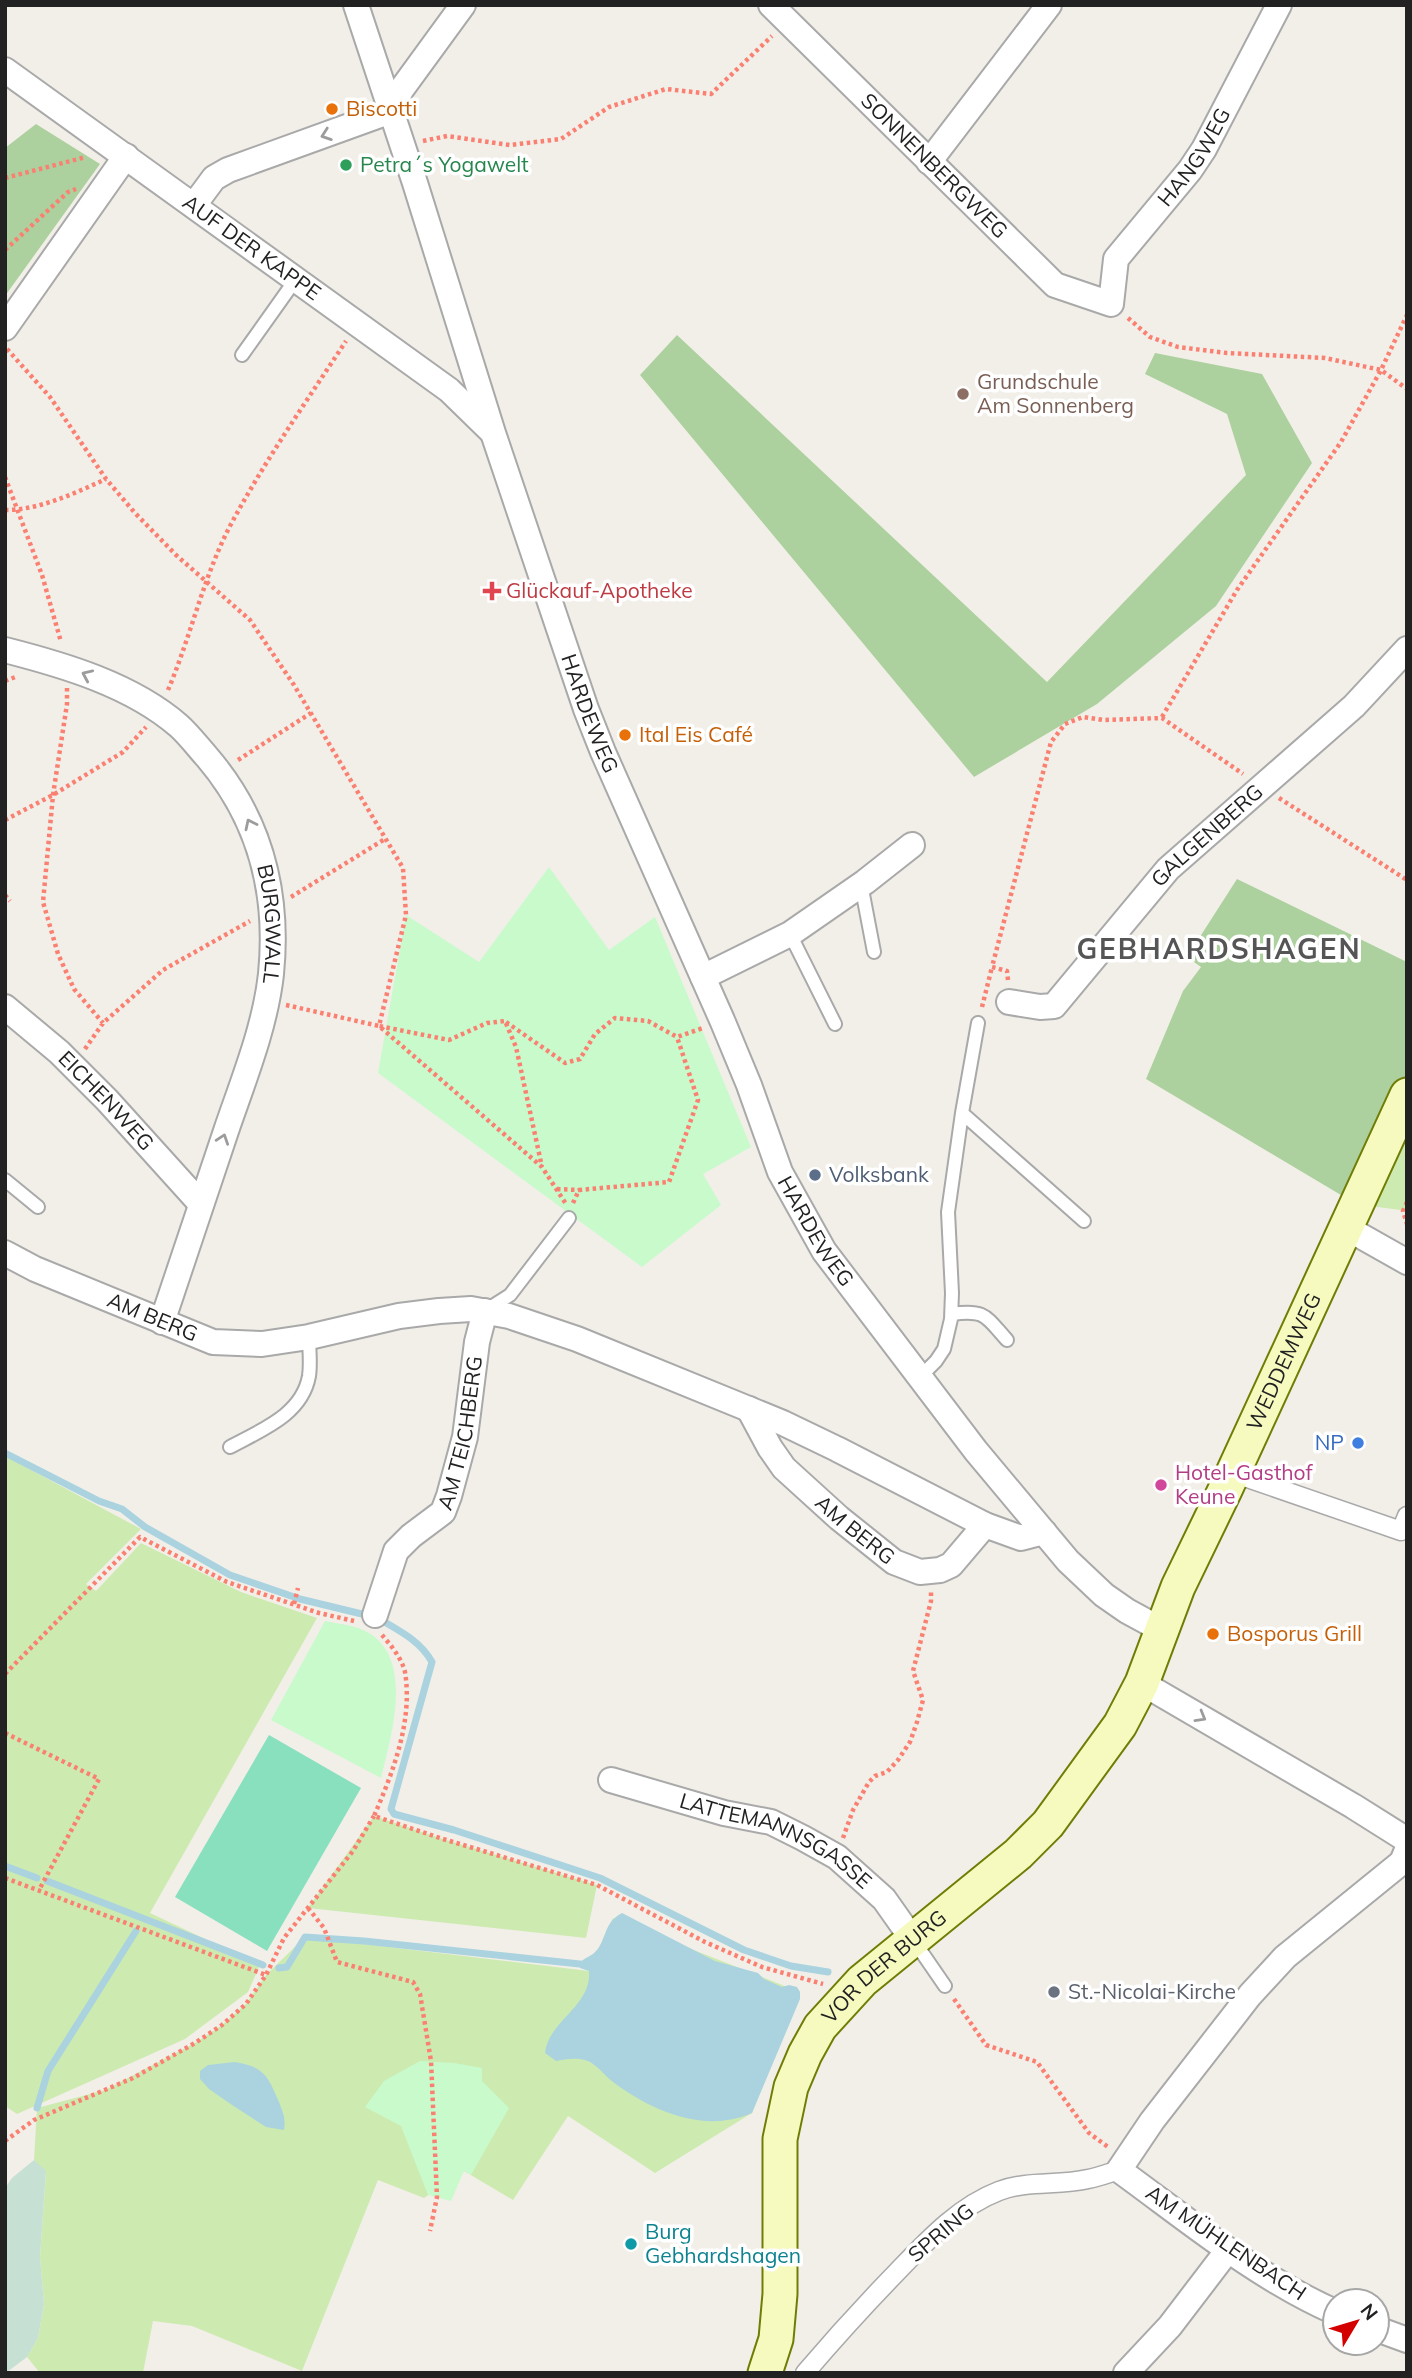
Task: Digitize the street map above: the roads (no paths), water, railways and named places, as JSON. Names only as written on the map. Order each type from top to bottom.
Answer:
[{"type":"main road","name":"WEDDEMWEG","points":[[1162,1630],[1178,1587],[1407,1095]]},
{"type":"main road","name":"VOR DER BURG","points":[[765,2373],[776,2339],[778,2317],[782,2217],[780,2139],[791,2087],[820,2027],[862,1981],[1018,1854],[1048,1824],[1120,1726],[1142,1683],[1162,1630]]},
{"type":"street","name":"HARDEWEG","points":[[356,5],[493,433],[603,752],[722,1020],[780,1172],[824,1251],[976,1451],[1068,1561],[1104,1595],[1162,1630]]},
{"type":"street","points":[[194,205],[214,178],[228,170],[391,111],[401,90],[463,5]]},
{"type":"street","points":[[929,162],[1049,5]]},
{"type":"street","name":"HANGWEG","points":[[1111,304],[1116,259],[1190,170],[1204,149],[1279,5]]},
{"type":"street","name":"SONNENBERGWEG","points":[[779,13],[1055,285],[1111,304]]},
{"type":"street","name":"AUF DER KAPPE","points":[[5,70],[118,166],[194,205],[449,390],[493,433]]},
{"type":"street","points":[[5,328],[118,166]]},
{"type":"street","name":"GALGENBERG","points":[[1009,1002],[1040,1007],[1054,1006],[1168,869],[1354,706],[1407,649]]},
{"type":"street","name":"BURGWALL","points":[[5,650],[65,666],[132,695],[179,726],[219,771],[240,803],[255,834],[266,872],[273,942],[266,1000],[243,1079],[162,1322]]},
{"type":"street","points":[[703,977],[790,933],[912,845]]},
{"type":"street","name":"EICHENWEG","points":[[5,1007],[107,1100],[201,1204]]},
{"type":"street","points":[[1345,1227],[1407,1262]]},
{"type":"street","name":"AM BERG","points":[[5,1253],[35,1269],[213,1342],[262,1344],[309,1337],[399,1316],[471,1308],[534,1323],[749,1409],[837,1448],[985,1525],[1021,1538],[1044,1532]]},
{"type":"street","name":"AM TEICHBERG","points":[[373,1620],[396,1551],[443,1512],[449,1496],[465,1437],[477,1342],[485,1311]]},
{"type":"street","name":"AM BERG","points":[[749,1409],[769,1448],[784,1468],[839,1518],[894,1562],[930,1573],[951,1565],[985,1525]]},
{"type":"street","points":[[1233,1473],[1401,1531],[1407,1516]]},
{"type":"street","points":[[1142,1683],[1407,1840]]},
{"type":"street","name":"LATTEMANNSGASSE","points":[[611,1780],[724,1813],[771,1822],[837,1857],[884,1899],[913,1940]]},
{"type":"street","points":[[1122,2165],[1250,1995],[1285,1957],[1402,1862],[1407,1850]]},
{"type":"street","name":"AM MÜHLENBACH","points":[[1122,2165],[1228,2250],[1321,2306]]},
{"type":"street","name":"SPRING","points":[[805,2373],[908,2260],[950,2221],[974,2204],[1021,2184],[1087,2180],[1122,2165]]},
{"type":"street","points":[[1126,2373],[1170,2326],[1228,2250]]},
{"type":"lane","points":[[242,355],[296,279]]},
{"type":"lane","points":[[861,884],[874,952]]},
{"type":"lane","points":[[790,933],[835,1024]]},
{"type":"lane","points":[[920,1377],[944,1349],[951,1314],[948,1212],[978,1023]]},
{"type":"lane","points":[[962,1113],[1084,1221]]},
{"type":"lane","points":[[5,1180],[38,1207]]},
{"type":"lane","points":[[485,1311],[510,1296],[569,1218]]},
{"type":"lane","points":[[951,1314],[971,1311],[983,1314],[1007,1340]]},
{"type":"lane","points":[[230,1447],[277,1421],[297,1406],[309,1375],[309,1337]]},
{"type":"lane","points":[[913,1940],[945,1986]]},
{"type":"water","points":[[622,1913],[715,1961],[758,1973],[764,1979],[782,1987],[797,1987],[800,1999],[752,2113],[716,2121],[679,2116],[628,2093],[588,2061],[556,2061],[545,2053],[554,2032],[584,1994],[589,1971],[580,1968],[579,1964],[593,1954],[611,1922]]},
{"type":"water","points":[[235,2062],[253,2067],[264,2074],[283,2113],[284,2130],[266,2127],[209,2089],[200,2079],[200,2071],[208,2065]]},
{"type":"waterway","points":[[5,1453],[99,1501],[122,1509],[145,1527],[230,1575],[300,1599],[366,1615]]},
{"type":"waterway","points":[[381,1620],[416,1642],[432,1662],[391,1809],[394,1814],[454,1830],[600,1878],[744,1950],[791,1966],[828,1972]]},
{"type":"waterway","points":[[5,1866],[37,1878]]},
{"type":"waterway","points":[[47,1881],[263,1965]]},
{"type":"waterway","points":[[37,2108],[48,2071],[136,1931]]},
{"type":"waterway","points":[[279,1968],[287,1967],[305,1937],[589,1965]]},
{"type":"place","name":"Biscotti","points":[[332,109]]},
{"type":"place","name":"Petra´s Yogawelt","points":[[346,165]]},
{"type":"place","name":"Grundschule Am Sonnenberg","points":[[963,394]]},
{"type":"place","name":"Glückauf-Apotheke","points":[[492,591]]},
{"type":"place","name":"Ital Eis Café","points":[[625,735]]},
{"type":"place","name":"Volksbank","points":[[815,1175]]},
{"type":"place","name":"NP","points":[[1358,1443]]},
{"type":"place","name":"Hotel-Gasthof Keune","points":[[1161,1485]]},
{"type":"place","name":"Bosporus Grill","points":[[1213,1634]]},
{"type":"place","name":"St.-Nicolai-Kirche","points":[[1054,1992]]},
{"type":"place","name":"Burg Gebhardshagen","points":[[631,2244]]},
{"type":"district","name":"GEBHARDSHAGEN","points":[[1219,949]]}]
